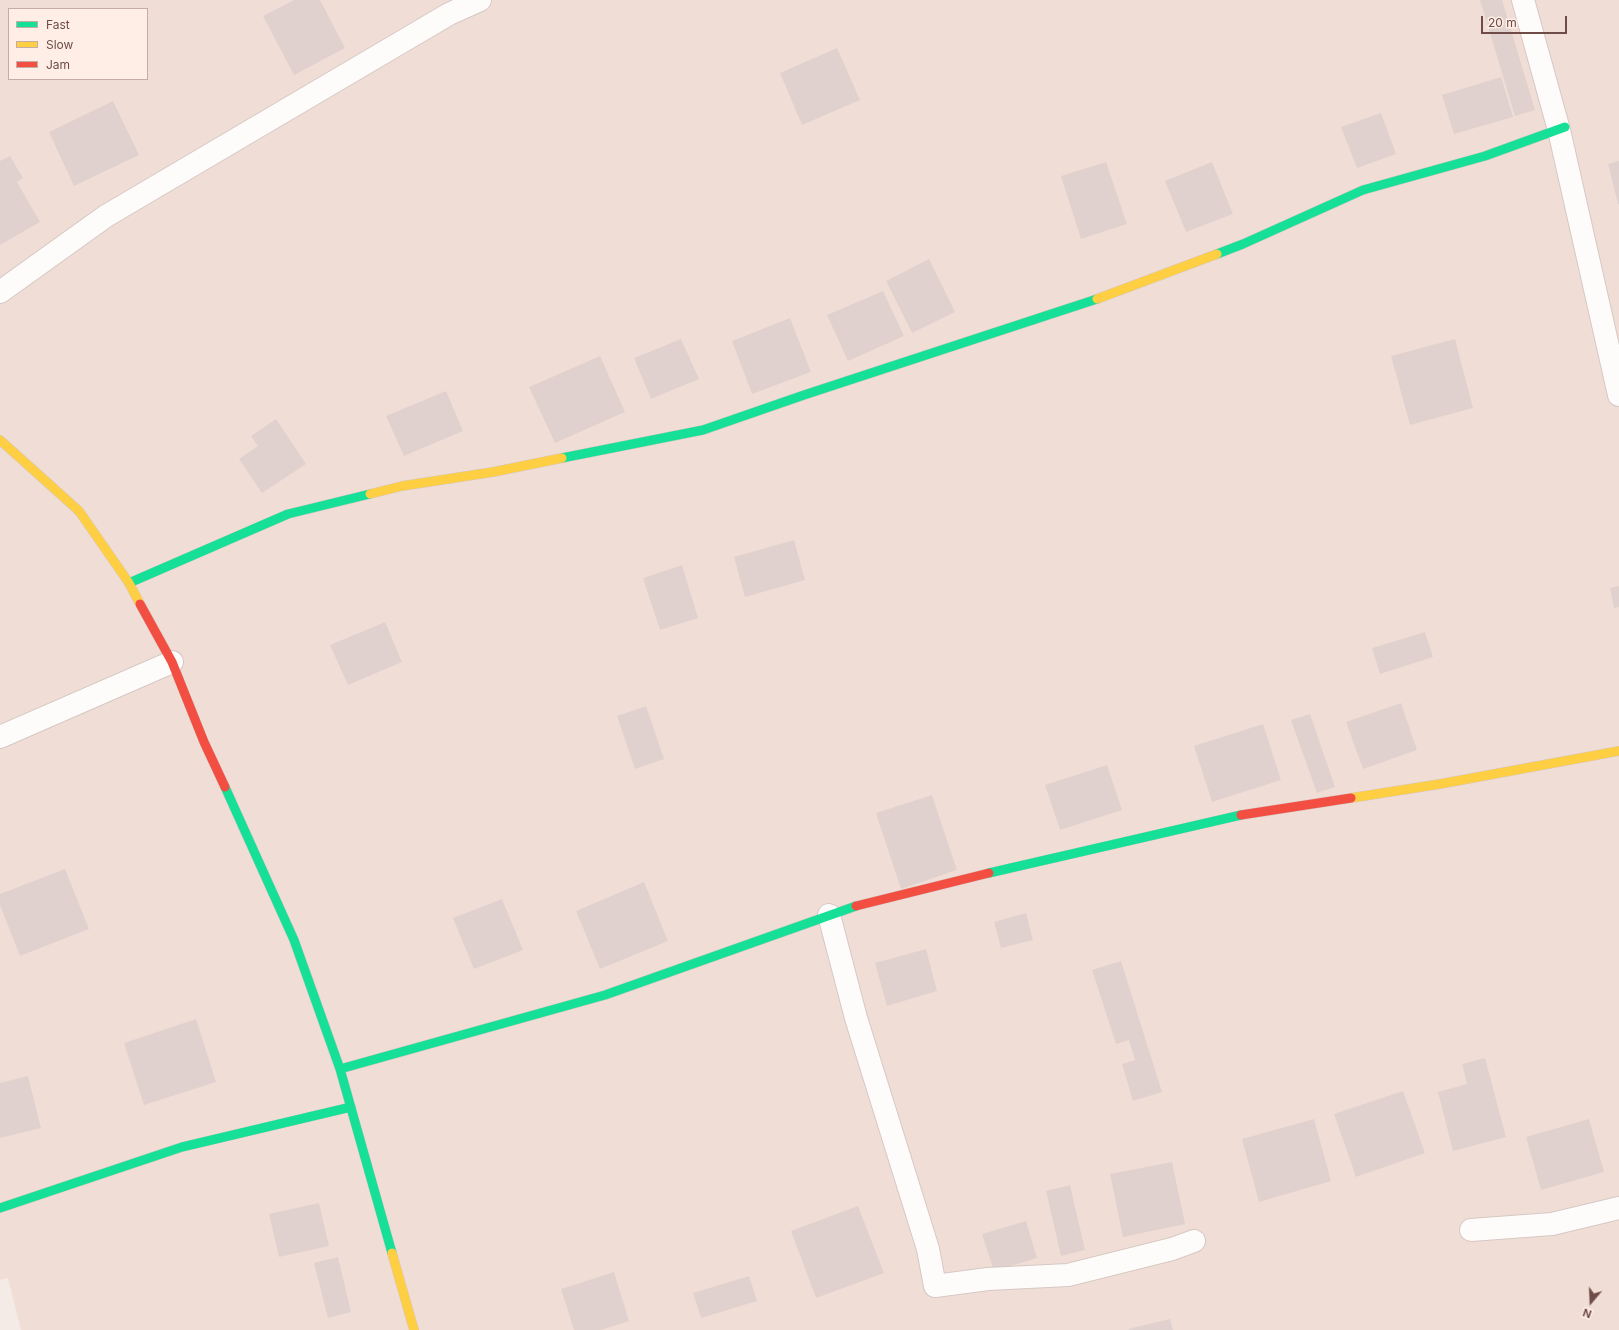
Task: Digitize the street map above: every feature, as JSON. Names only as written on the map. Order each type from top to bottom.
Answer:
[{"type":"street","points":[[0,292],[106,216],[449,14],[480,0]]},
{"type":"street","points":[[1524,0],[1562,129],[1619,395]]},
{"type":"street","points":[[130,583],[288,514],[402,486],[493,472],[703,430],[804,395],[1105,296],[1243,244],[1363,190],[1485,156],[1562,129]]},
{"type":"street","points":[[0,440],[79,511],[130,583],[172,662],[204,742],[294,940],[340,1069],[414,1330]]},
{"type":"street","points":[[0,737],[172,662]]},
{"type":"street","points":[[340,1069],[465,1035],[605,994],[849,908],[947,882],[1228,817],[1440,784],[1619,752]]},
{"type":"street","points":[[829,915],[856,1018],[928,1248],[935,1286],[988,1279],[1068,1275],[1172,1249],[1194,1241]]},
{"type":"street","points":[[0,1208],[182,1147],[351,1107]]},
{"type":"street","points":[[1471,1230],[1552,1224],[1619,1208]]},
{"type":"shaded area","points":[[0,0],[1619,0],[1619,1330],[21,1330],[8,1278],[0,1280]]},
{"type":"building","points":[[294,0],[320,0],[345,48],[294,75],[263,16]]},
{"type":"building","points":[[1480,0],[1502,0],[1535,110],[1515,116]]},
{"type":"building","points":[[837,48],[860,100],[802,125],[780,73]]},
{"type":"building","points":[[1501,77],[1513,117],[1454,134],[1442,95]]},
{"type":"building","points":[[113,101],[139,155],[74,186],[49,132]]},
{"type":"building","points":[[1381,113],[1396,154],[1357,168],[1341,127]]},
{"type":"building","points":[[10,156],[23,178],[17,182],[40,222],[0,245],[0,161]]},
{"type":"building","points":[[1619,161],[1619,204],[1618,204],[1608,164]]},
{"type":"building","points":[[1106,162],[1127,224],[1081,239],[1061,176]]},
{"type":"building","points":[[1212,162],[1233,214],[1186,232],[1165,181]]},
{"type":"building","points":[[929,259],[955,312],[912,333],[886,281]]},
{"type":"building","points":[[883,291],[904,336],[848,361],[827,315]]},
{"type":"building","points":[[790,318],[811,372],[752,394],[732,341]]},
{"type":"building","points":[[681,339],[699,379],[651,399],[634,358]]},
{"type":"building","points":[[1455,339],[1473,408],[1410,425],[1391,356]]},
{"type":"building","points":[[600,356],[625,412],[555,443],[529,387]]},
{"type":"building","points":[[446,391],[463,431],[404,456],[386,416]]},
{"type":"building","points":[[276,419],[306,464],[262,493],[239,459],[258,446],[251,436]]},
{"type":"building","points":[[794,540],[805,580],[745,597],[734,557]]},
{"type":"building","points":[[682,565],[698,618],[660,630],[643,578]]},
{"type":"building","points":[[1619,586],[1619,607],[1614,608],[1610,588]]},
{"type":"building","points":[[385,622],[402,662],[348,685],[330,645]]},
{"type":"building","points":[[1425,632],[1433,657],[1380,674],[1372,648]]},
{"type":"building","points":[[1401,703],[1417,750],[1363,769],[1346,722]]},
{"type":"building","points":[[646,706],[664,759],[635,769],[617,716]]},
{"type":"building","points":[[1310,714],[1335,787],[1317,793],[1291,720]]},
{"type":"building","points":[[1263,724],[1281,780],[1212,802],[1194,746]]},
{"type":"building","points":[[1107,765],[1122,810],[1060,830],[1045,785]]},
{"type":"building","points":[[932,795],[957,870],[901,889],[876,813]]},
{"type":"building","points":[[65,869],[89,929],[20,956],[0,905],[0,894]]},
{"type":"building","points":[[644,882],[668,941],[600,969],[576,911]]},
{"type":"building","points":[[502,899],[523,950],[474,969],[453,918]]},
{"type":"building","points":[[1026,913],[1033,940],[1001,948],[994,922]]},
{"type":"building","points":[[926,949],[937,991],[887,1006],[875,963]]},
{"type":"building","points":[[1121,961],[1162,1092],[1133,1101],[1122,1064],[1135,1060],[1129,1040],[1116,1044],[1092,970]]},
{"type":"building","points":[[196,1019],[216,1082],[144,1105],[124,1043]]},
{"type":"building","points":[[1485,1058],[1506,1137],[1453,1151],[1438,1092],[1467,1084],[1462,1064]]},
{"type":"building","points":[[28,1076],[41,1128],[0,1138],[0,1083]]},
{"type":"building","points":[[1403,1091],[1425,1153],[1356,1177],[1334,1114]]},
{"type":"building","points":[[1314,1119],[1331,1181],[1259,1202],[1242,1139]]},
{"type":"building","points":[[1589,1119],[1604,1172],[1541,1190],[1526,1137]]},
{"type":"building","points":[[1172,1162],[1185,1224],[1123,1237],[1110,1174]]},
{"type":"building","points":[[1070,1185],[1085,1250],[1061,1256],[1046,1191]]},
{"type":"building","points":[[319,1203],[329,1246],[279,1257],[269,1214]]},
{"type":"building","points":[[858,1206],[884,1273],[816,1298],[791,1231]]},
{"type":"building","points":[[1026,1221],[1037,1258],[994,1271],[982,1234]]},
{"type":"building","points":[[338,1257],[351,1312],[328,1318],[314,1263]]},
{"type":"building","points":[[614,1272],[629,1321],[601,1330],[574,1330],[561,1289]]},
{"type":"building","points":[[749,1276],[757,1301],[701,1318],[693,1293]]},
{"type":"building","points":[[1170,1319],[1173,1330],[1128,1329]]},
{"type":"traffic: fast","points":[[1217,254],[1243,244],[1363,190],[1485,156],[1565,127]]},
{"type":"traffic: fast","points":[[562,458],[703,430],[804,395],[1097,299]]},
{"type":"traffic: fast","points":[[129,583],[288,514],[370,494]]},
{"type":"traffic: fast","points":[[225,787],[294,940],[340,1069],[392,1253]]},
{"type":"traffic: fast","points":[[989,873],[1241,815]]},
{"type":"traffic: fast","points":[[340,1069],[605,995],[856,906]]},
{"type":"traffic: fast","points":[[0,1208],[182,1147],[351,1107]]},
{"type":"traffic: slow","points":[[1097,299],[1217,254]]},
{"type":"traffic: slow","points":[[0,440],[79,511],[129,583],[140,604]]},
{"type":"traffic: slow","points":[[370,494],[402,486],[493,472],[562,458]]},
{"type":"traffic: slow","points":[[1351,798],[1440,784],[1619,751]]},
{"type":"traffic: slow","points":[[392,1253],[414,1330]]},
{"type":"traffic: jam","points":[[140,604],[172,662],[204,742],[225,787]]},
{"type":"traffic: jam","points":[[1241,815],[1351,798]]},
{"type":"traffic: jam","points":[[856,906],[989,873]]}]
